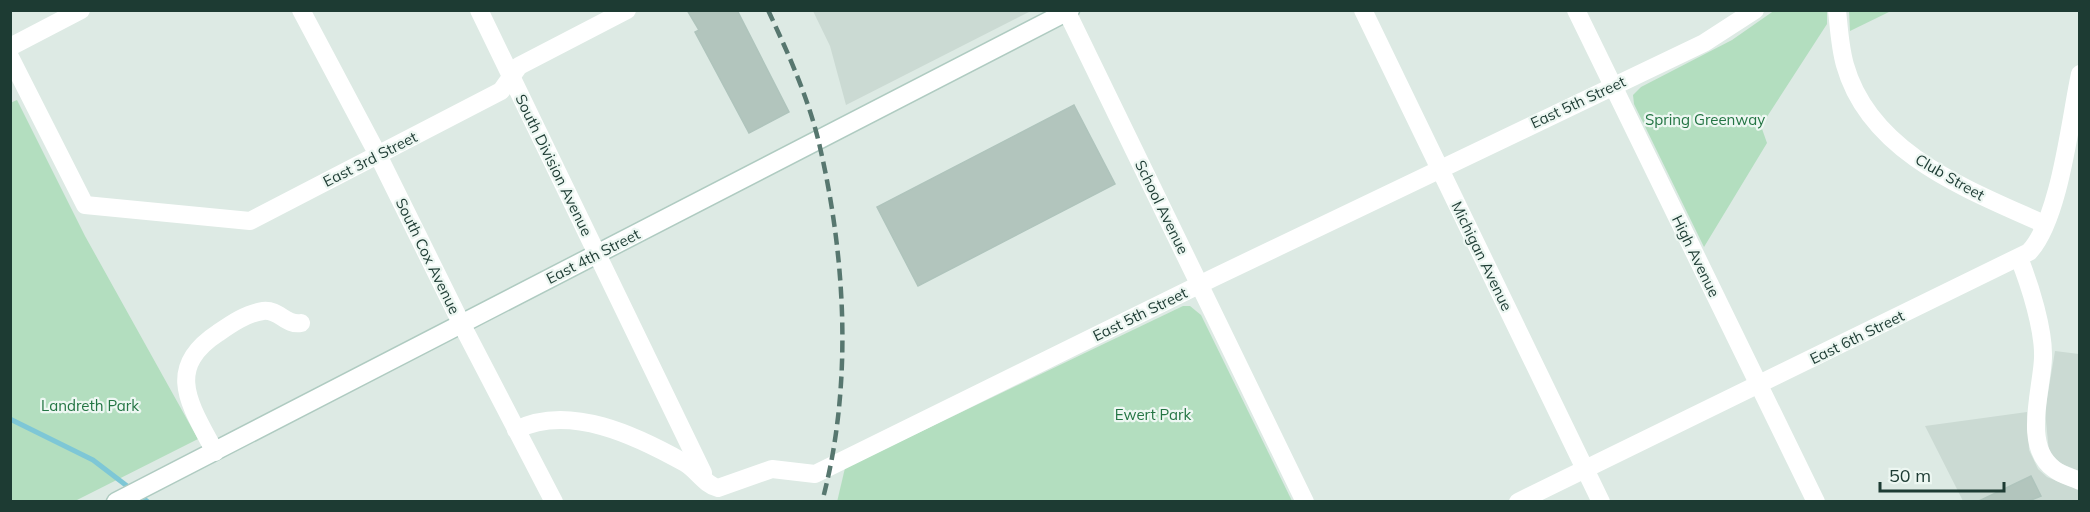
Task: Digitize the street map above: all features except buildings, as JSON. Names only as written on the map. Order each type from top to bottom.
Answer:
[{"type":"street","points":[[10,47],[81,10]]},
{"type":"street","name":"South Cox Avenue","points":[[301,10],[378,155],[462,325],[554,501]]},
{"type":"street","name":"South Division Avenue","points":[[479,10],[707,482]]},
{"type":"street","name":"East 3rd Street","points":[[10,57],[85,205],[250,221],[501,91],[519,66],[627,10]]},
{"type":"street","name":"Michigan Avenue","points":[[1363,10],[1601,501]]},
{"type":"street","name":"High Avenue","points":[[1576,10],[1816,501]]},
{"type":"street","name":"East 5th Street","points":[[707,482],[714,487],[722,487],[772,469],[808,475],[823,471],[1199,284],[1704,43],[1755,10]]},
{"type":"street","name":"Club Street","points":[[1837,10],[1842,52],[1850,80],[1864,107],[1887,133],[1915,158],[1947,178],[2044,224]]},
{"type":"street","name":"East 4th Street","points":[[116,501],[462,325],[1067,11]]},
{"type":"street","name":"School Avenue","points":[[1067,11],[1305,501]]},
{"type":"street","name":"East 6th Street","points":[[1518,501],[2019,258],[2033,247],[2056,193],[2079,74]]},
{"type":"street","points":[[2019,258],[2042,337],[2043,357],[2037,433],[2040,450],[2053,468],[2079,481]]},
{"type":"street","points":[[215,452],[186,388],[187,366],[192,356],[224,328],[256,313],[271,311],[290,323],[301,323]]},
{"type":"street","points":[[516,430],[533,422],[552,418],[586,423],[623,434],[677,459],[692,467],[707,482]]},
{"type":"shaded area","points":[[813,11],[1031,11],[846,105],[830,46]]},
{"type":"shaded area","points":[[2055,351],[2079,354],[2079,471],[2055,461],[2049,452],[2045,411]]},
{"type":"shaded area","points":[[2027,412],[2029,450],[2038,469],[2047,477],[2079,490],[2079,501],[1963,501],[1925,426]]},
{"type":"green space","name":"Spring Greenway","points":[[1775,10],[1827,11],[1827,24],[1761,126],[1767,143],[1704,247],[1634,104],[1633,95],[1641,87],[1732,40]]},
{"type":"green space","points":[[1849,10],[1891,10],[1891,11],[1850,31]]},
{"type":"green space","name":"Landreth Park","points":[[17,100],[85,236],[198,439],[75,501],[11,502],[10,103]]},
{"type":"green space","name":"Ewert Park","points":[[1183,306],[1190,306],[1201,315],[1292,501],[837,502],[845,468]]},
{"type":"waterway","points":[[10,419],[93,460],[148,502]]},
{"type":"railway","points":[[768,10],[797,75],[809,109],[819,143],[835,231],[840,277],[842,368],[832,458],[822,502]]}]
